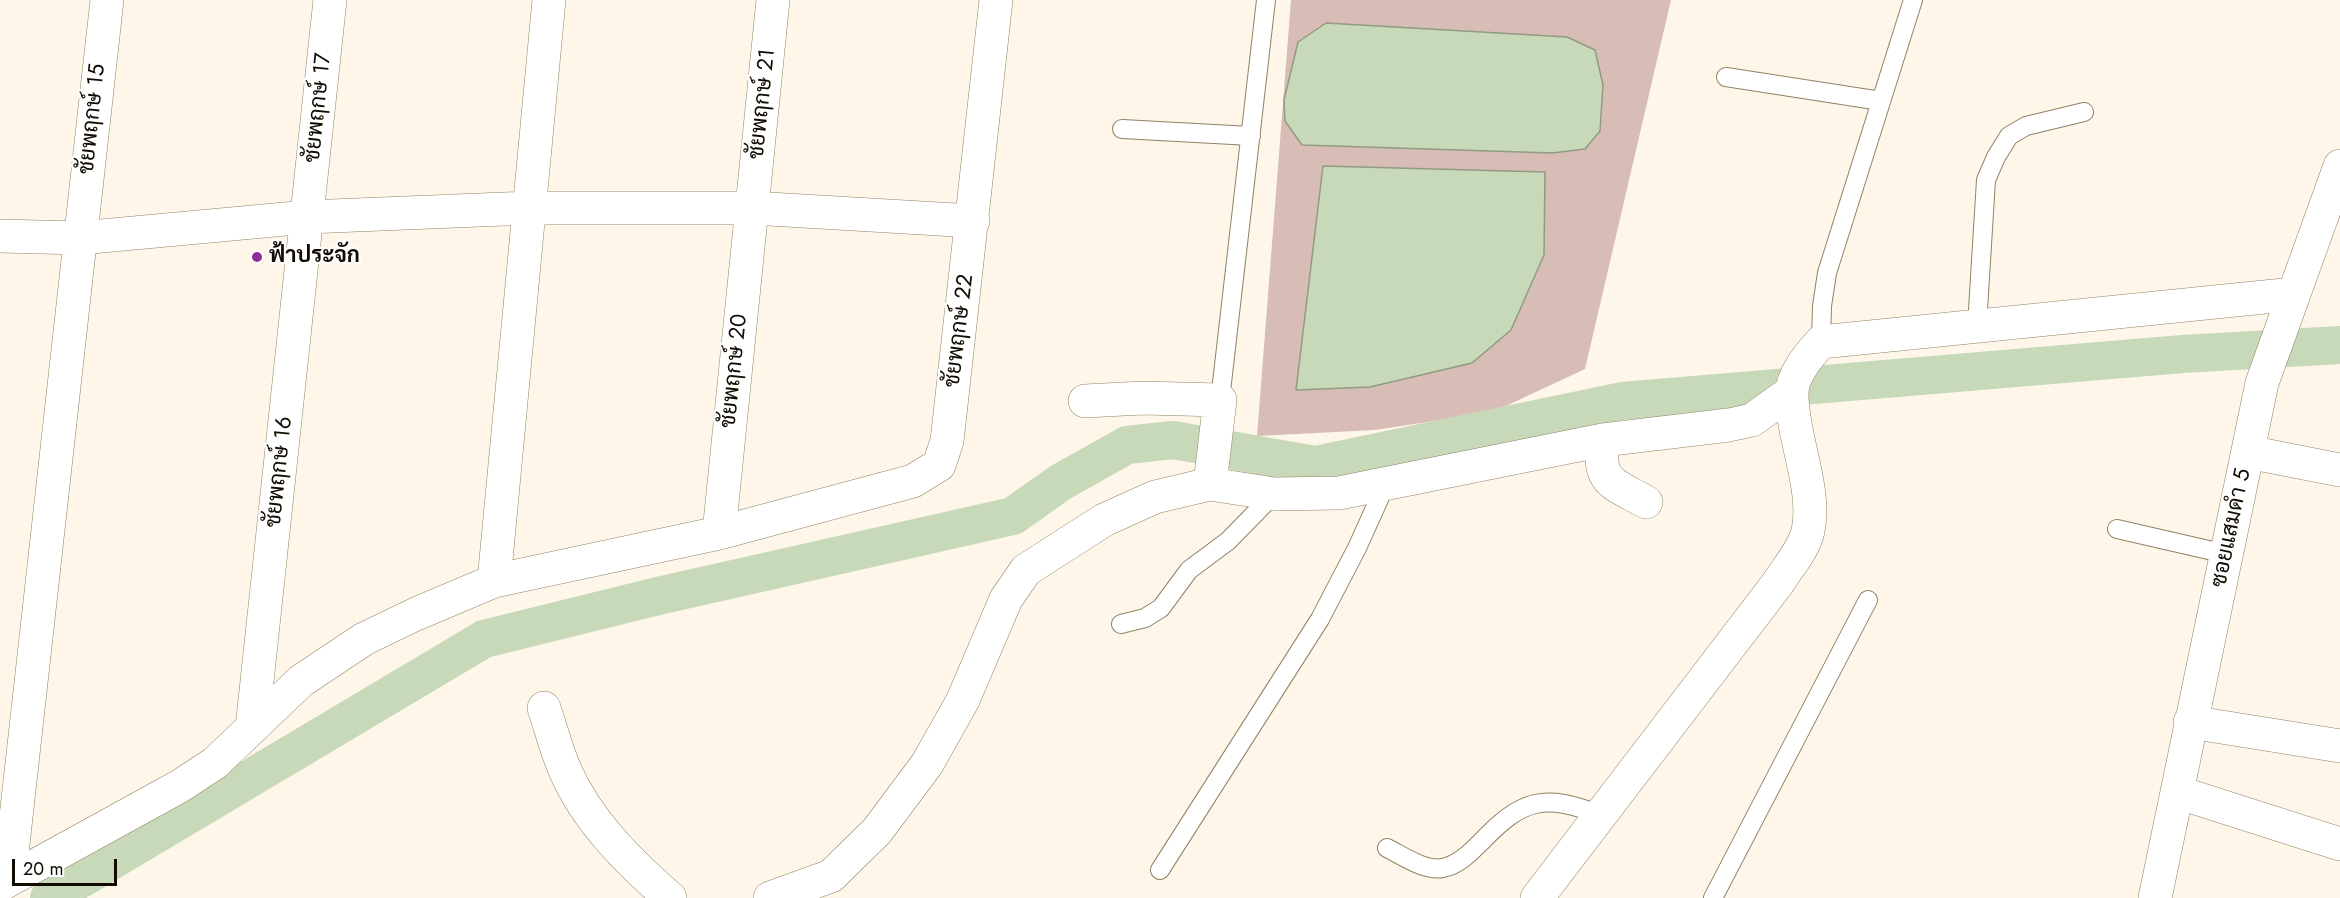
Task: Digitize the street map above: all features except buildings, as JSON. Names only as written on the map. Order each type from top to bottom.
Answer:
[{"type":"street","name":"ชัยพฤกษ์ 15","points":[[4,883],[106,0]]},
{"type":"street","name":"ชัยพฤกษ์ 17","points":[[307,217],[330,0]]},
{"type":"street","points":[[494,581],[549,0]]},
{"type":"street","name":"ชัยพฤกษ์ 21","points":[[752,208],[773,0]]},
{"type":"street","name":"ชัยพฤกษ์ 22","points":[[4,883],[180,786],[215,763],[301,681],[363,639],[494,581],[719,533],[914,481],[939,465],[947,441],[996,0]]},
{"type":"street","name":"ซอยแสมดำ 5","points":[[2155,898],[2262,383],[2340,166]]},
{"type":"street","points":[[0,236],[80,238],[307,217],[529,208],[752,208],[973,220]]},
{"type":"street","name":"ชัยพฤกษ์ 20","points":[[719,533],[752,208]]},
{"type":"street","name":"ชัยพฤกษ์ 16","points":[[252,728],[307,217]]},
{"type":"street","points":[[1537,898],[1778,583],[1808,531],[1809,502],[1791,392],[1801,366],[1821,342],[2294,295]]},
{"type":"street","points":[[770,898],[831,876],[877,831],[927,764],[963,700],[1006,599],[1026,570],[1104,520],[1155,497],[1209,484],[1274,494],[1339,493],[1385,486],[1602,440],[1752,420],[1791,392]]},
{"type":"street","points":[[1085,401],[1143,398],[1220,400],[1209,484]]},
{"type":"street","points":[[1602,440],[1600,462],[1603,472],[1611,482],[1646,502]]},
{"type":"street","points":[[2248,452],[2340,470]]},
{"type":"street","points":[[544,708],[565,771],[602,831],[640,872],[670,898]]},
{"type":"street","points":[[2190,722],[2340,746]]},
{"type":"street","points":[[2177,792],[2340,844]]},
{"type":"lane","points":[[1220,400],[1266,0]]},
{"type":"lane","points":[[1821,342],[1822,306],[1827,273],[1913,0]]},
{"type":"lane","points":[[1726,77],[1881,101]]},
{"type":"lane","points":[[1977,326],[1986,180],[1996,157],[2009,136],[2026,126],[2085,112]]},
{"type":"lane","points":[[1122,129],[1251,136]]},
{"type":"lane","points":[[1160,870],[1320,619],[1357,548],[1385,486]]},
{"type":"lane","points":[[1121,624],[1145,618],[1161,608],[1189,570],[1228,541],[1274,494]]},
{"type":"lane","points":[[2117,529],[2226,554]]},
{"type":"lane","points":[[1713,898],[1868,600]]},
{"type":"lane","points":[[1387,848],[1425,867],[1443,868],[1466,858],[1498,824],[1528,806],[1550,801],[1572,804],[1600,815]]},
{"type":"shaded area","points":[[1291,0],[1671,0],[1585,369],[1493,412],[1375,430],[1257,436]],"holes":[[[1603,85],[1600,130],[1584,149]]]},
{"type":"shaded area","points":[[1326,23],[1567,37],[1595,50],[1603,85],[1600,131],[1585,149],[1552,153],[1302,145],[1285,121],[1284,100],[1298,42]]},
{"type":"shaded area","points":[[1323,166],[1545,172],[1544,255],[1511,330],[1472,363],[1370,387],[1296,390]]},
{"type":"waterway","points":[[49,898],[484,639],[658,596],[1013,516],[1061,482],[1127,445],[1173,440],[1315,465],[1622,401],[2183,354],[2340,345]]},
{"type":"place","name":"ฟ้าประจัก","points":[[257,257]]}]
